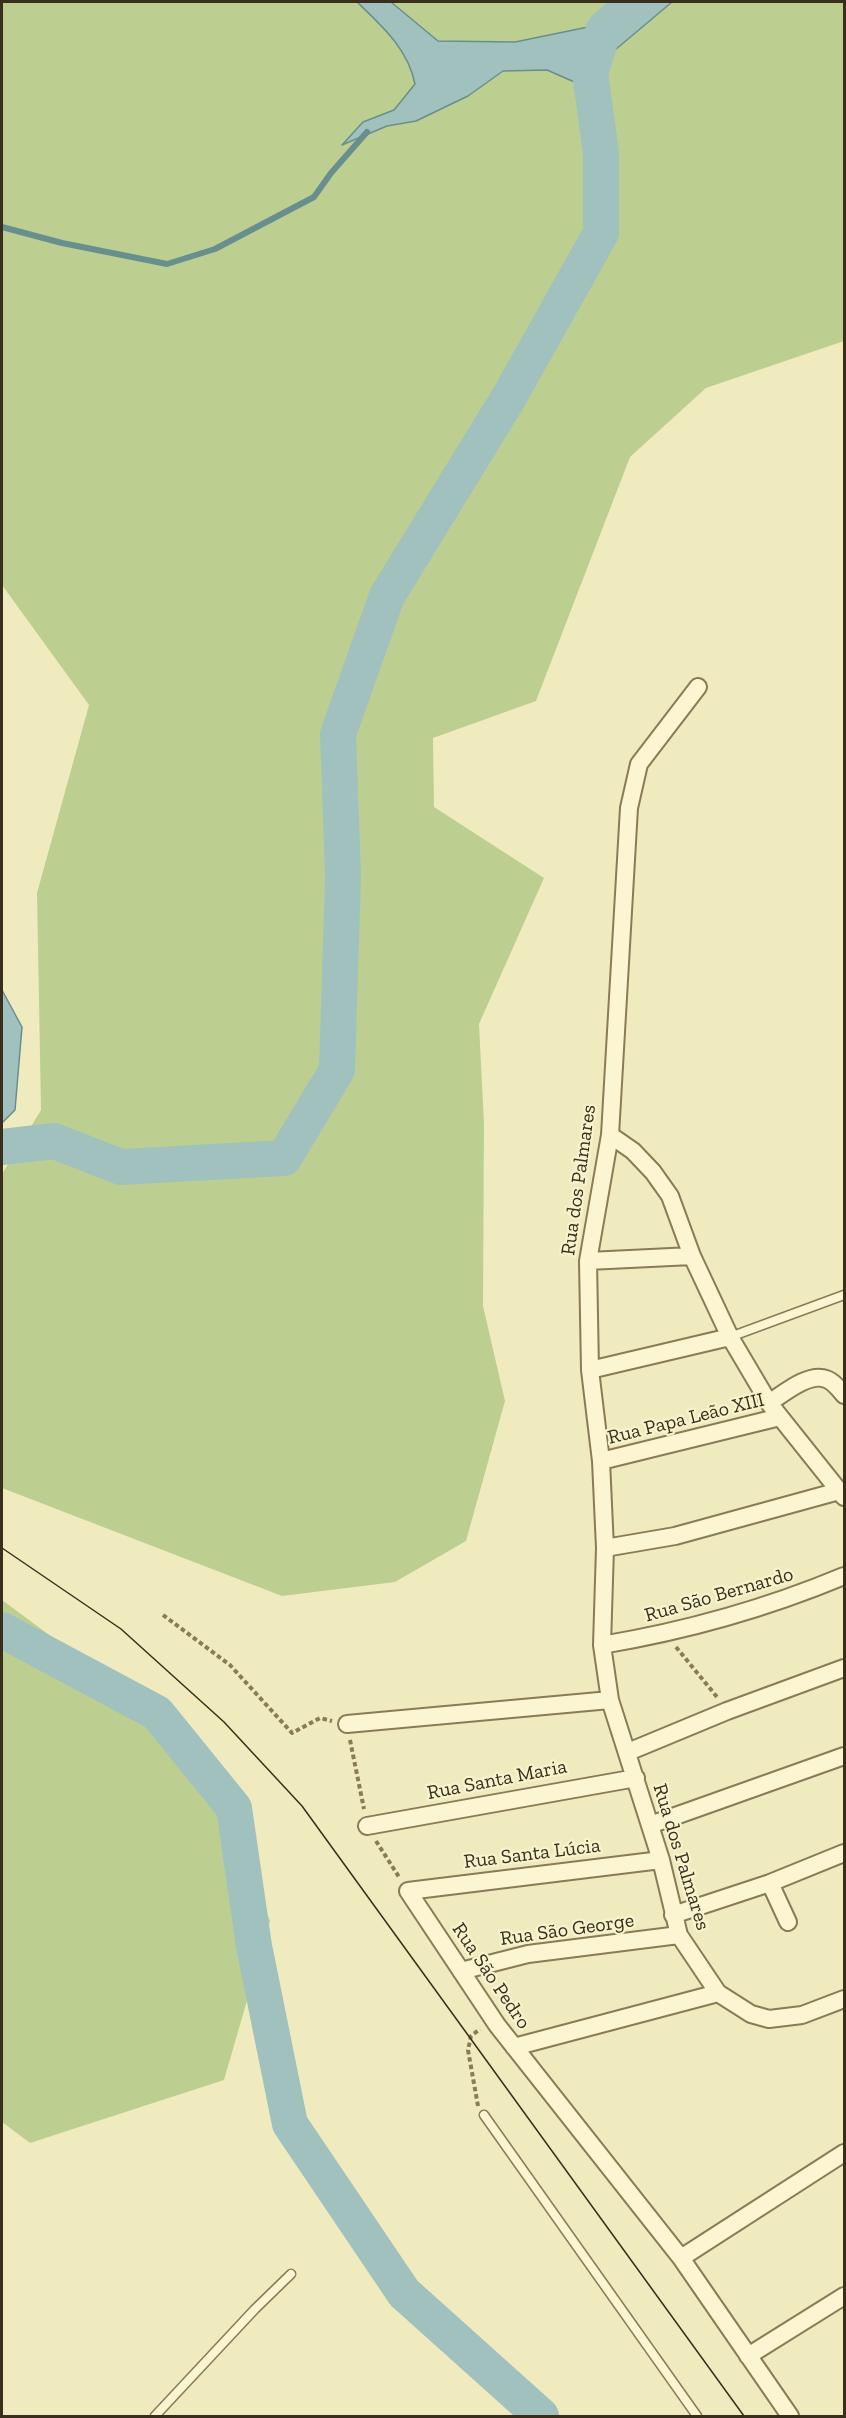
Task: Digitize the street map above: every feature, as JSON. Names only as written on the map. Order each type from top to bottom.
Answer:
[{"type":"street","name":"Rua dos Palmares","points":[[698,687],[639,764],[629,808],[619,946],[610,1135],[588,1261],[590,1370],[601,1461],[605,1548],[602,1645],[610,1700],[661,1860],[679,1935],[718,1994],[751,2014],[769,2019],[802,2014],[844,1999]]},
{"type":"street","points":[[605,1548],[675,1536],[842,1494],[769,1402],[730,1337],[692,1256],[670,1196],[653,1172],[633,1151],[610,1135]]},
{"type":"street","points":[[588,1261],[692,1256]]},
{"type":"street","points":[[590,1370],[730,1337]]},
{"type":"street","points":[[769,1402],[800,1384],[820,1377],[830,1381],[844,1395]]},
{"type":"street","name":"Rua Papa Leão XIII","points":[[601,1461],[780,1417]]},
{"type":"street","name":"Rua São Bernardo","points":[[602,1645],[667,1634],[745,1613],[844,1576]]},
{"type":"street","points":[[628,1752],[727,1711],[844,1668]]},
{"type":"street","points":[[347,1724],[610,1700]]},
{"type":"street","points":[[650,1826],[844,1756]]},
{"type":"street","name":"Rua Santa Maria","points":[[367,1826],[636,1778]]},
{"type":"street","points":[[673,1915],[843,1858]]},
{"type":"street","name":"Rua Santa Lúcia","points":[[408,1891],[661,1860]]},
{"type":"street","points":[[770,1882],[788,1922]]},
{"type":"street","name":"Rua São Pedro","points":[[408,1891],[497,2025],[681,2258],[790,2416]]},
{"type":"street","name":"Rua São George","points":[[461,1971],[528,1954],[679,1935]]},
{"type":"street","points":[[514,2047],[718,1994]]},
{"type":"street","points":[[681,2258],[844,2153]]},
{"type":"street","points":[[748,2356],[844,2296]]},
{"type":"lane","points":[[730,1337],[844,1295]]},
{"type":"lane","points":[[484,2115],[697,2416]]},
{"type":"lane","points":[[155,2416],[291,2274]]},
{"type":"path","points":[[163,1615],[230,1665],[292,1734],[320,1718],[347,1724],[367,1826],[408,1891]]},
{"type":"path","points":[[667,1634],[727,1711]]},
{"type":"path","points":[[484,2115],[476,2102],[468,2050],[471,2036],[487,2024],[497,2025]]},
{"type":"green space","points":[[2,2],[357,2],[393,39],[412,71],[415,84],[394,110],[363,122],[343,145],[387,126],[416,121],[468,96],[503,71],[547,70],[588,88],[615,50],[672,2],[844,2],[844,341],[706,388],[630,457],[536,701],[433,738],[434,807],[544,878],[479,1024],[484,1124],[483,1306],[505,1401],[466,1541],[395,1582],[282,1596],[2,1488],[2,1174],[41,1110],[37,893],[89,705],[2,585]]},
{"type":"green space","points":[[391,2],[615,2],[588,27],[515,42],[437,41]]},
{"type":"green space","points":[[2,1600],[201,1747],[270,1921],[224,2080],[30,2143],[2,2122]]},
{"type":"water","points":[[357,2],[391,2],[438,41],[515,42],[588,27],[615,2],[672,2],[615,50],[588,88],[547,70],[503,71],[468,96],[416,121],[387,126],[342,145],[363,122],[394,110],[415,84],[412,71],[393,39]]},
{"type":"water","points":[[2,990],[22,1027],[15,1110],[2,1123]]},
{"type":"waterway","points":[[2,1147],[54,1141],[121,1167],[284,1158],[337,1070],[343,877],[338,734],[387,596],[509,397],[601,233],[601,153],[590,73],[604,29],[635,2]]},
{"type":"waterway","points":[[2,227],[62,243],[167,264],[215,249],[314,197],[331,173],[367,132]]},
{"type":"waterway","points":[[2,1630],[157,1713],[234,1808],[254,1946],[290,2124],[404,2293],[541,2416]]},
{"type":"tram line","points":[[2,1548],[121,1629],[224,1722],[302,1806],[744,2416]]}]
